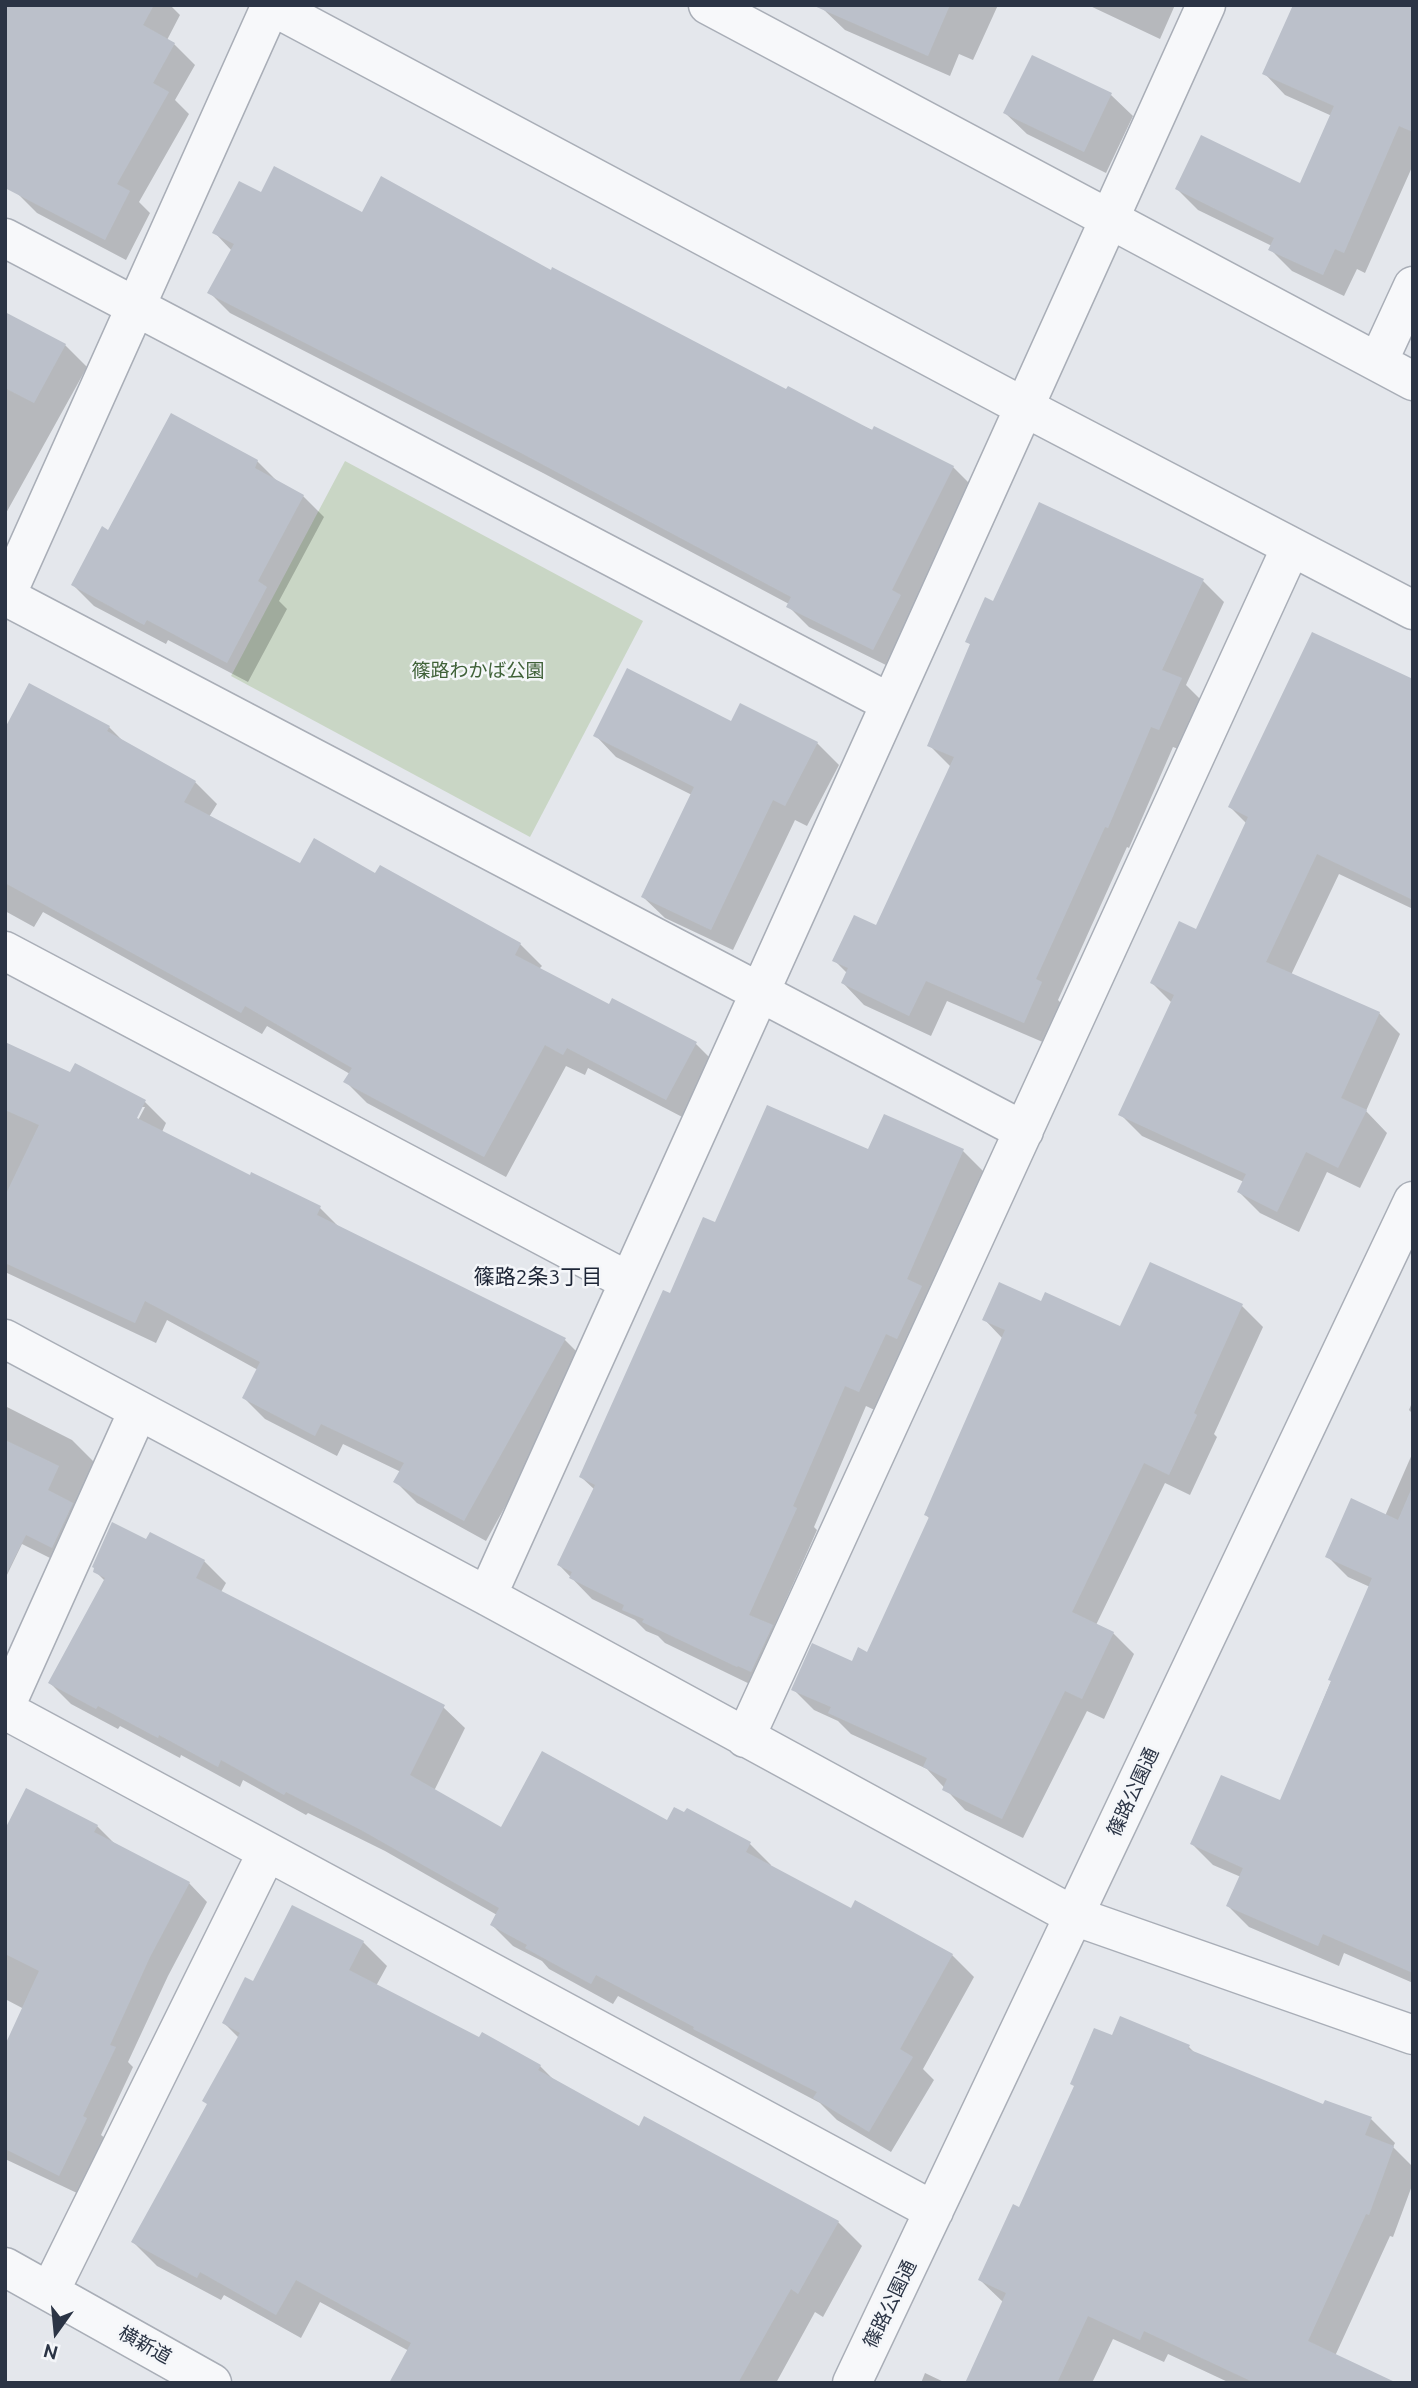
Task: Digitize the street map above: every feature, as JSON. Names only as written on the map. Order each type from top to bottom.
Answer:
[{"type":"street","points":[[1024,1131],[5,597],[271,5],[1024,407],[1413,610]]},
{"type":"street","points":[[708,5],[1110,217],[1413,381]]},
{"type":"street","points":[[487,1596],[1206,5]]},
{"type":"street","points":[[5,238],[890,703]]},
{"type":"street","points":[[1378,362],[1413,286]]},
{"type":"street","points":[[745,1738],[1291,547]]},
{"type":"street","points":[[5,951],[628,1281]]},
{"type":"street","name":"篠路公園通","points":[[852,2383],[1413,1200]]},
{"type":"street","points":[[5,1339],[487,1596],[1074,1916],[1413,2035]]},
{"type":"street","points":[[138,1411],[5,1709],[934,2210]]},
{"type":"street","points":[[50,2291],[267,1852]]},
{"type":"street","name":"横新道","points":[[5,2267],[212,2383]]},
{"type":"green space","name":"篠路わかば公園","points":[[345,461],[643,621],[530,837],[231,676]]},
{"type":"building","points":[[5,5],[154,5],[143,25],[175,43],[153,83],[169,92],[117,184],[130,191],[105,240],[5,188]]},
{"type":"building","points":[[812,5],[950,5],[928,56]]},
{"type":"building","points":[[1293,5],[1413,5],[1413,132],[1399,126],[1344,253],[1335,249],[1323,275],[1268,250],[1274,238],[1175,189],[1201,135],[1300,183],[1334,106],[1262,74]]},
{"type":"building","points":[[1032,55],[1112,93],[1084,152],[1003,113]]},
{"type":"building","points":[[274,166],[362,212],[381,176],[551,270],[552,267],[786,389],[788,386],[872,430],[874,426],[954,466],[892,590],[901,595],[873,650],[786,607],[791,597],[521,453],[207,293],[234,244],[212,233],[239,181],[261,192]]},
{"type":"building","points":[[5,312],[66,344],[34,403],[5,388]]},
{"type":"building","points":[[171,413],[258,460],[255,468],[304,495],[258,581],[267,587],[227,663],[147,620],[144,625],[71,585],[102,526],[108,530]]},
{"type":"building","points":[[1039,502],[1204,579],[1162,670],[1182,678],[1159,730],[1151,727],[1108,828],[1105,827],[1036,979],[1042,982],[1024,1023],[926,981],[909,1016],[841,983],[848,968],[832,961],[854,915],[876,925],[954,757],[927,746],[970,644],[965,642],[985,597],[993,601]]},
{"type":"building","points":[[1312,632],[1413,679],[1413,900],[1317,854],[1266,962],[1380,1012],[1341,1098],[1367,1110],[1338,1168],[1306,1152],[1277,1212],[1237,1192],[1246,1174],[1118,1115],[1174,995],[1150,983],[1179,921],[1196,929],[1248,817],[1228,807]]},
{"type":"building","points":[[627,668],[731,721],[740,703],[818,742],[785,806],[773,800],[711,930],[641,897],[694,787],[593,736]]},
{"type":"building","points":[[29,683],[110,726],[107,731],[196,781],[184,802],[300,863],[314,838],[375,873],[380,865],[521,943],[515,955],[609,1004],[612,998],[697,1042],[666,1100],[567,1048],[563,1055],[545,1045],[484,1157],[343,1082],[352,1068],[245,1006],[241,1013],[5,883],[5,728]]},
{"type":"building","points":[[5,1042],[70,1072],[75,1063],[146,1100],[137,1118],[250,1175],[251,1172],[321,1206],[317,1215],[566,1338],[464,1521],[393,1482],[404,1463],[321,1424],[315,1436],[242,1398],[260,1362],[145,1301],[135,1323],[5,1263],[5,1196],[39,1125],[5,1110]]},
{"type":"building","points":[[767,1105],[868,1149],[884,1114],[964,1149],[907,1279],[922,1286],[897,1339],[886,1334],[859,1392],[845,1386],[793,1506],[797,1508],[749,1615],[773,1625],[751,1672],[642,1622],[644,1619],[622,1610],[624,1605],[569,1578],[572,1572],[557,1565],[595,1485],[579,1477],[663,1290],[670,1293],[703,1217],[715,1222]]},
{"type":"building","points":[[1150,1262],[1243,1304],[1169,1475],[1144,1463],[1072,1612],[1114,1632],[1082,1699],[1065,1691],[1002,1819],[942,1790],[947,1779],[923,1767],[927,1758],[828,1713],[831,1707],[791,1690],[812,1643],[852,1661],[858,1647],[867,1652],[929,1517],[924,1515],[1005,1330],[982,1320],[999,1282],[1041,1301],[1045,1292],[1120,1326]]},
{"type":"building","points":[[5,1440],[59,1466],[48,1490],[73,1503],[52,1548],[26,1535],[5,1577]]},
{"type":"building","points":[[1413,1485],[1413,1973],[1323,1934],[1318,1946],[1226,1906],[1243,1868],[1190,1844],[1221,1775],[1280,1800],[1372,1578],[1325,1557],[1351,1498],[1398,1520]]},
{"type":"building","points":[[112,1522],[146,1539],[150,1532],[205,1560],[196,1578],[445,1705],[410,1775],[501,1827],[542,1751],[667,1820],[674,1807],[684,1812],[687,1808],[751,1842],[746,1852],[851,1908],[855,1900],[953,1954],[900,2049],[913,2057],[869,2132],[813,2098],[817,2092],[693,2029],[694,2027],[596,1975],[591,1984],[525,1948],[527,1945],[490,1925],[499,1908],[361,1830],[286,1792],[284,1795],[221,1760],[218,1767],[159,1735],[158,1738],[98,1706],[96,1709],[48,1683],[105,1578],[93,1572],[92,1567]]},
{"type":"building","points":[[26,1788],[98,1825],[94,1832],[190,1882],[150,1957],[110,2045],[116,2047],[83,2116],[87,2118],[59,2176],[5,2149],[5,2045],[39,1971],[5,1954],[5,1829]]},
{"type":"building","points":[[292,1905],[364,1941],[349,1970],[479,2037],[482,2032],[541,2065],[538,2070],[639,2126],[644,2116],[839,2221],[798,2294],[791,2289],[738,2383],[389,2383],[411,2343],[296,2280],[276,2315],[200,2272],[197,2278],[131,2242],[207,2104],[202,2101],[240,2033],[222,2023],[245,1977],[253,1981]]},
{"type":"building","points":[[1120,2016],[1190,2045],[1188,2049],[1323,2104],[1325,2100],[1372,2117],[1365,2135],[1394,2146],[1369,2215],[1366,2214],[1308,2341],[1397,2383],[1255,2383],[1144,2331],[1140,2340],[1088,2316],[1057,2383],[965,2383],[1006,2293],[978,2280],[1013,2204],[1019,2207],[1074,2086],[1070,2084],[1094,2028],[1112,2035]]},
{"type":"district","name":"篠路2条3丁目","points":[[538,1277]]}]
